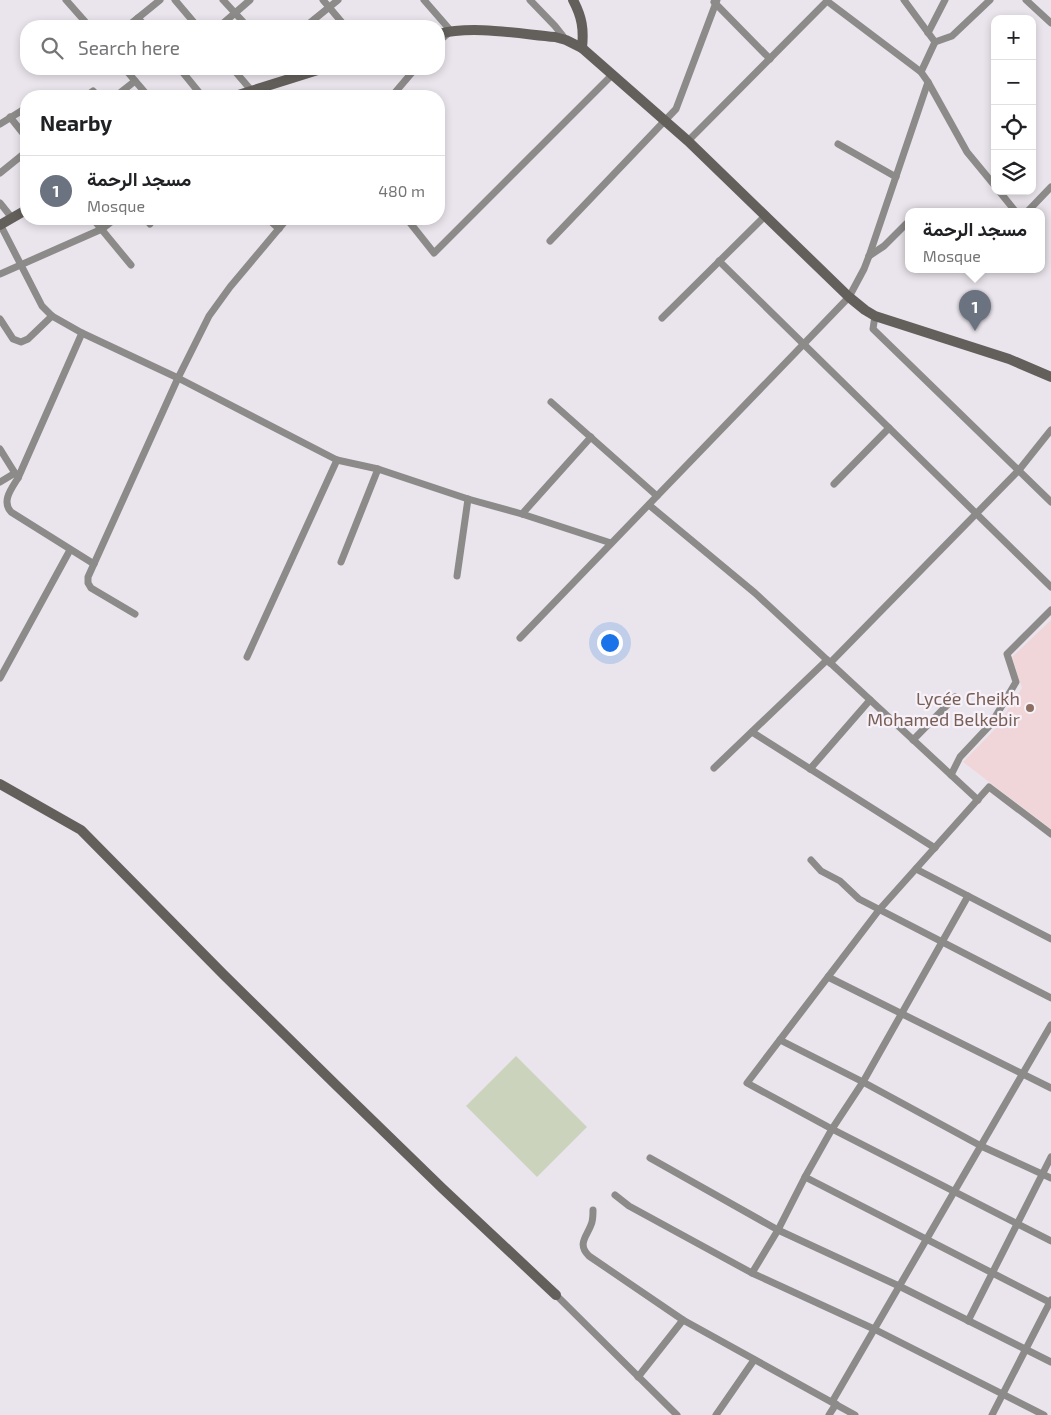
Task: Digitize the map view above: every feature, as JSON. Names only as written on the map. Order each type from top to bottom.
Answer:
[{"type":"street","points":[[66,0],[84,20]]},
{"type":"street","points":[[136,20],[160,0]]},
{"type":"street","points":[[175,0],[192,20]]},
{"type":"street","points":[[223,0],[241,20]]},
{"type":"street","points":[[227,20],[250,0]]},
{"type":"street","points":[[323,0],[340,20]]},
{"type":"street","points":[[313,20],[338,0]]},
{"type":"street","points":[[424,0],[441,20]]},
{"type":"street","points":[[530,0],[556,26],[566,40]]},
{"type":"street","points":[[573,0],[584,32],[582,48]]},
{"type":"street","points":[[904,0],[935,42]]},
{"type":"street","points":[[928,32],[945,0]]},
{"type":"street","points":[[921,72],[935,42],[952,36],[990,0]]},
{"type":"street","points":[[1026,0],[1051,23]]},
{"type":"street","points":[[550,241],[666,121],[676,108],[715,1],[770,58]]},
{"type":"street","points":[[688,141],[827,1],[921,72],[967,152],[991,181]]},
{"type":"street","points":[[445,24],[451,31]]},
{"type":"street","points":[[445,36],[451,31]]},
{"type":"street","points":[[445,32],[484,31],[555,37],[582,48],[688,141],[864,310],[875,316],[1009,359],[1051,377]]},
{"type":"street","points":[[130,75],[143,90]]},
{"type":"street","points":[[185,75],[197,90]]},
{"type":"street","points":[[238,75],[250,90],[300,75]]},
{"type":"street","points":[[397,90],[410,75]]},
{"type":"street","points":[[412,225],[434,253],[612,75]]},
{"type":"street","points":[[124,90],[135,81]]},
{"type":"street","points":[[520,638],[849,297],[869,256],[928,82]]},
{"type":"street","points":[[0,124],[20,111]]},
{"type":"street","points":[[10,117],[20,130]]},
{"type":"street","points":[[838,144],[896,177]]},
{"type":"street","points":[[0,173],[20,157]]},
{"type":"street","points":[[1031,208],[1051,187]]},
{"type":"street","points":[[1002,195],[1013,208]]},
{"type":"street","points":[[0,203],[12,218]]},
{"type":"street","points":[[20,213],[0,224],[22,264],[39,302],[47,313],[82,333],[178,378],[337,460],[378,469],[612,543]]},
{"type":"street","points":[[662,318],[766,215]]},
{"type":"street","points":[[98,225],[131,265]]},
{"type":"street","points":[[0,274],[107,225]]},
{"type":"street","points":[[275,225],[279,229]]},
{"type":"street","points":[[135,614],[89,586],[88,577],[178,378],[209,316],[230,287],[282,225]]},
{"type":"street","points":[[869,256],[884,246],[905,225]]},
{"type":"street","points":[[719,261],[1051,587]]},
{"type":"street","points":[[0,319],[13,339],[20,342],[28,339],[52,316]]},
{"type":"street","points":[[875,316],[873,329],[1051,502]]},
{"type":"street","points":[[82,333],[16,475],[6,504],[9,510],[94,564]]},
{"type":"street","points":[[551,402],[657,496]]},
{"type":"street","points":[[834,484],[889,428]]},
{"type":"street","points":[[714,768],[829,661],[976,514],[1019,470],[1051,430]]},
{"type":"street","points":[[522,514],[591,437]]},
{"type":"street","points":[[0,450],[16,475]]},
{"type":"street","points":[[247,657],[337,460]]},
{"type":"street","points":[[341,562],[378,469]]},
{"type":"street","points":[[0,482],[16,475]]},
{"type":"street","points":[[457,576],[468,499]]},
{"type":"street","points":[[649,505],[755,593],[978,800]]},
{"type":"street","points":[[0,678],[70,550]]},
{"type":"street","points":[[951,775],[960,757],[990,724],[1016,682],[1007,654],[1051,610]]},
{"type":"street","points":[[913,740],[956,697]]},
{"type":"street","points":[[810,769],[870,700]]},
{"type":"street","points":[[752,732],[935,848]]},
{"type":"street","points":[[0,784],[81,830],[338,1087],[443,1189],[556,1294],[677,1415]]},
{"type":"street","points":[[1051,834],[989,788],[879,910],[747,1083],[832,1129],[1051,1241]]},
{"type":"street","points":[[811,860],[821,871],[840,882],[856,897],[1051,998]]},
{"type":"street","points":[[916,869],[1051,939]]},
{"type":"street","points":[[752,1273],[778,1230],[804,1177],[832,1129],[863,1082],[968,896]]},
{"type":"street","points":[[828,977],[1051,1088]]},
{"type":"street","points":[[829,1415],[874,1329],[1051,1025]]},
{"type":"street","points":[[780,1040],[863,1082],[981,1146],[1051,1178]]},
{"type":"street","points":[[968,1321],[1051,1157]]},
{"type":"street","points":[[650,1158],[778,1230],[899,1286],[1051,1362]]},
{"type":"street","points":[[804,1177],[1051,1301],[992,1415]]},
{"type":"street","points":[[615,1195],[629,1206],[752,1273],[874,1329],[1044,1415]]},
{"type":"street","points":[[594,1210],[592,1223],[583,1243],[586,1253],[609,1271],[683,1320],[855,1415]]},
{"type":"street","points":[[638,1377],[683,1320]]},
{"type":"street","points":[[716,1415],[754,1360]]},
{"type":"shaded area","name":"Lycée Cheikh Mohamed Belkebir","points":[[1051,620],[1051,829],[963,762],[995,729],[1022,688],[1012,657]]},
{"type":"green space","points":[[516,1056],[587,1127],[537,1177],[466,1106]]},
{"type":"place","name":"مسجد الرحمة","points":[[975,331]]},
{"type":"place","name":"Lycée Cheikh Mohamed Belkebir","points":[[1030,708]]}]
